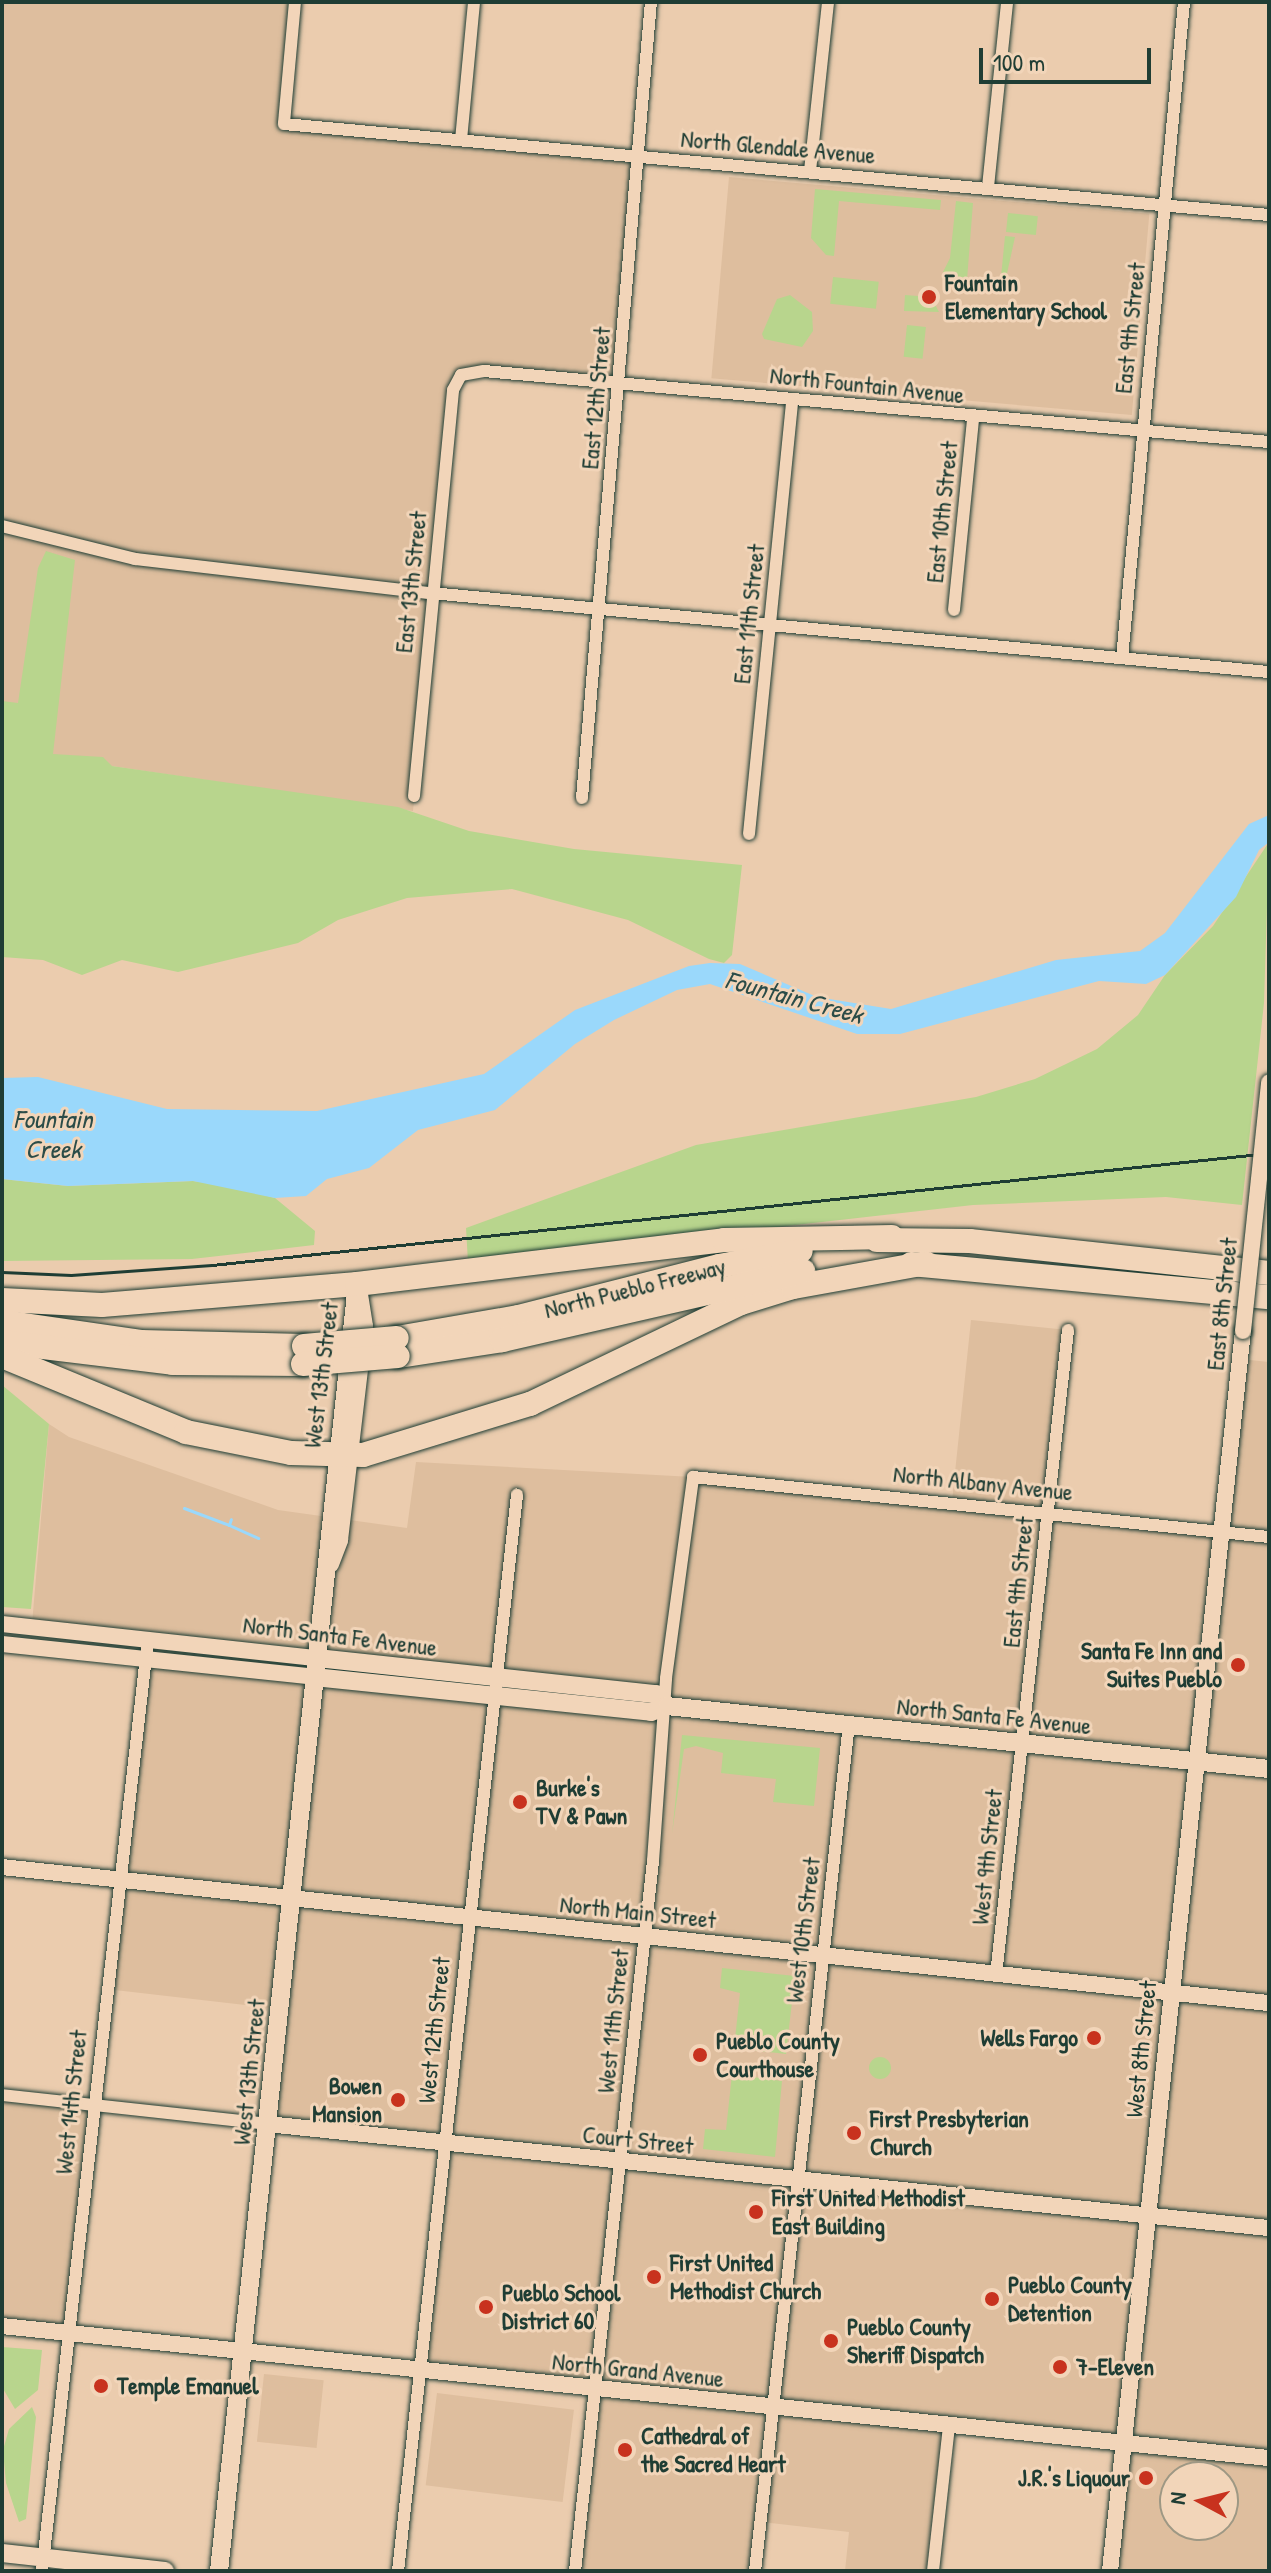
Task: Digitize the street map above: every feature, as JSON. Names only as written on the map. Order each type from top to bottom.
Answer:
[{"type":"highway","name":"North Pueblo Freeway","points":[[398,1347],[734,1263],[892,1237],[970,1241],[1269,1273]]},
{"type":"highway","points":[[2,1300],[102,1305],[357,1284],[724,1240],[892,1237]]},
{"type":"highway","name":"North Pueblo Freeway","points":[[2,1342],[173,1363],[502,1340],[792,1272],[926,1263],[1269,1297]]},
{"type":"highway","points":[[2,1356],[186,1432],[342,1456],[417,1442],[530,1404],[741,1303],[793,1287],[926,1263]]},
{"type":"highway","name":"North Pueblo Freeway","points":[[2,1322],[141,1342],[304,1355]]},
{"type":"main road","name":"West 13th Street","points":[[219,2571],[325,1577],[342,1456],[357,1284]]},
{"type":"main road","name":"North Santa Fe Avenue","points":[[316,1668],[497,1679],[656,1694],[667,1706]]},
{"type":"main road","name":"North Santa Fe Avenue","points":[[316,1668],[494,1698],[651,1712],[667,1706],[1269,1769]]},
{"type":"main road","points":[[2,2553],[43,2564],[165,2571]]},
{"type":"street","name":"North Glendale Avenue","points":[[295,2],[284,124],[1269,215]]},
{"type":"street","points":[[461,140],[474,2]]},
{"type":"street","name":"East 12th Street","points":[[582,798],[651,2]]},
{"type":"street","points":[[810,171],[828,2]]},
{"type":"street","points":[[988,187],[1007,2]]},
{"type":"street","name":"East 9th Street","points":[[1122,658],[1184,2]]},
{"type":"street","name":"North Fountain Avenue","points":[[461,375],[484,371],[973,418],[1269,442]]},
{"type":"street","name":"East 13th Street","points":[[414,796],[431,593],[453,390],[461,375]]},
{"type":"street","name":"East 11th Street","points":[[749,834],[792,400]]},
{"type":"street","name":"East 10th Street","points":[[954,610],[973,418]]},
{"type":"street","points":[[2,526],[135,559],[431,593],[1269,672]]},
{"type":"street","name":"East 8th Street","points":[[1222,1532],[1269,1082]]},
{"type":"street","name":"East 9th Street","points":[[1022,1744],[1068,1330]]},
{"type":"street","name":"North Albany Avenue","points":[[693,1477],[1269,1537]]},
{"type":"street","name":"West 11th Street","points":[[575,2571],[644,1937],[667,1706],[667,1669],[693,1477]]},
{"type":"street","name":"West 12th Street","points":[[398,2571],[517,1495]]},
{"type":"street","name":"West 8th Street","points":[[1110,2571],[1222,1532]]},
{"type":"street","name":"North Santa Fe Avenue","points":[[2,1624],[148,1639],[316,1668]]},
{"type":"street","name":"West 14th Street","points":[[43,2564],[118,1878],[148,1639]]},
{"type":"street","name":"North Santa Fe Avenue","points":[[2,1644],[145,1660],[316,1668]]},
{"type":"street","name":"West 10th Street","points":[[755,2571],[849,1724]]},
{"type":"street","name":"West 9th Street","points":[[996,1975],[1022,1744]]},
{"type":"street","name":"North Main Street","points":[[2,1867],[1269,2003]]},
{"type":"street","name":"Court Street","points":[[2,2095],[796,2182],[1269,2228]]},
{"type":"street","name":"North Grand Avenue","points":[[2,2326],[774,2410],[1269,2458]]},
{"type":"street","points":[[933,2571],[949,2427]]},
{"type":"shaded area","points":[[2,2],[295,2],[284,123],[637,158],[620,385],[461,375],[453,390],[413,811],[112,766],[2,757]]},
{"type":"shaded area","name":"Fountain Elementary School","points":[[729,177],[1149,214],[1132,415],[711,378]]},
{"type":"shaded area","points":[[971,1320],[1068,1330],[1049,1512],[1221,1531],[1240,1359],[1269,1362],[1269,2571],[1110,2571],[1123,2445],[950,2427],[933,2571],[845,2571],[849,2532],[761,2522],[755,2571],[575,2571],[595,2390],[420,2370],[445,2144],[267,2124],[280,2009],[106,1989],[141,1650],[31,1636],[49,1424],[69,1437],[278,1510],[407,1528],[416,1462],[693,1477],[952,1501]]},
{"type":"shaded area","points":[[2,2095],[93,2105],[68,2333],[2,2326]]},
{"type":"shaded area","points":[[264,2374],[324,2380],[317,2448],[257,2442]]},
{"type":"shaded area","points":[[437,2393],[574,2410],[563,2502],[426,2485]]},
{"type":"green space","points":[[815,189],[941,200],[940,210],[839,201],[834,256],[826,255],[811,238]]},
{"type":"green space","points":[[956,201],[973,203],[967,280],[952,279],[943,272],[950,258]]},
{"type":"green space","points":[[1008,213],[1038,216],[1036,235],[1006,232]]},
{"type":"green space","points":[[1005,236],[1015,237],[1006,278],[1001,277]]},
{"type":"green space","points":[[833,277],[879,282],[876,309],[830,304]]},
{"type":"green space","points":[[790,295],[812,312],[813,331],[802,347],[764,339],[762,334],[777,299]]},
{"type":"green space","points":[[905,295],[931,297],[939,312],[904,311]]},
{"type":"green space","points":[[907,325],[926,327],[923,359],[904,357]]},
{"type":"green space","points":[[46,551],[75,560],[53,754],[103,757],[112,766],[398,807],[469,831],[574,849],[742,865],[732,955],[724,963],[709,959],[628,920],[512,889],[407,898],[338,920],[298,943],[178,972],[122,960],[82,975],[43,960],[2,957],[2,701],[18,703],[38,568]]},
{"type":"green space","points":[[1269,842],[1264,1003],[1242,1205],[1166,1197],[973,1205],[468,1262],[466,1228],[696,1145],[976,1097],[1035,1079],[1097,1049],[1138,1015],[1165,975],[1213,926]]},
{"type":"green space","points":[[2,1179],[68,1186],[193,1181],[229,1186],[275,1198],[315,1231],[314,1245],[192,1259],[2,1261]]},
{"type":"green space","points":[[2,1385],[49,1424],[31,1609],[2,1607]]},
{"type":"green space","points":[[682,1735],[820,1748],[814,1806],[773,1802],[776,1779],[721,1773],[723,1753],[696,1746],[684,1749],[672,1834]]},
{"type":"green space","points":[[722,1968],[795,1976],[786,2054],[734,2048],[740,1993],[720,1988]]},
{"type":"green space","points":[[880,2057],[888,2060],[891,2068],[888,2076],[880,2079],[872,2076],[869,2068],[872,2060]]},
{"type":"green space","points":[[732,2074],[782,2081],[775,2157],[703,2149],[705,2129],[726,2130]]},
{"type":"green space","points":[[2,2347],[42,2350],[38,2390],[15,2409],[2,2387]]},
{"type":"green space","points":[[32,2407],[36,2417],[26,2519],[19,2522],[6,2483],[3,2450],[9,2429]]},
{"type":"water","name":"Fountain Creek","points":[[1269,815],[1269,842],[1259,850],[1236,897],[1165,975],[1146,984],[1099,981],[900,1034],[857,1034],[710,984],[677,990],[614,1020],[575,1044],[495,1110],[418,1130],[369,1168],[327,1179],[306,1196],[275,1198],[193,1181],[68,1186],[2,1179],[2,1078],[38,1077],[167,1109],[317,1111],[484,1074],[575,1010],[689,966],[710,963],[740,964],[817,997],[891,1009],[1056,960],[1140,951],[1165,933],[1249,824]]},
{"type":"waterway","points":[[184,1508],[229,1525],[231,1519]]},
{"type":"waterway","points":[[229,1525],[258,1538]]},
{"type":"railway","points":[[2,1272],[71,1275],[212,1265],[1269,1153]]},
{"type":"place","name":"Fountain Elementary School","points":[[929,297]]},
{"type":"place","name":"Santa Fe Inn and Suites Pueblo","points":[[1238,1665]]},
{"type":"place","name":"Burke's TV & Pawn","points":[[520,1802]]},
{"type":"place","name":"Wells Fargo","points":[[1094,2038]]},
{"type":"place","name":"Pueblo County Courthouse","points":[[700,2055]]},
{"type":"place","name":"Bowen Mansion","points":[[398,2100]]},
{"type":"place","name":"First Presbyterian Church","points":[[854,2133]]},
{"type":"place","name":"First United Methodist East Building","points":[[756,2212]]},
{"type":"place","name":"First United Methodist Church","points":[[654,2277]]},
{"type":"place","name":"Pueblo County Detention","points":[[992,2299]]},
{"type":"place","name":"Pueblo School District 60","points":[[486,2307]]},
{"type":"place","name":"Pueblo County Sheriff Dispatch","points":[[831,2341]]},
{"type":"place","name":"7-Eleven","points":[[1060,2367]]},
{"type":"place","name":"Temple Emanuel","points":[[101,2386]]},
{"type":"place","name":"Cathedral of the Sacred Heart","points":[[625,2450]]},
{"type":"place","name":"J.R.'s Liquour","points":[[1146,2478]]}]
